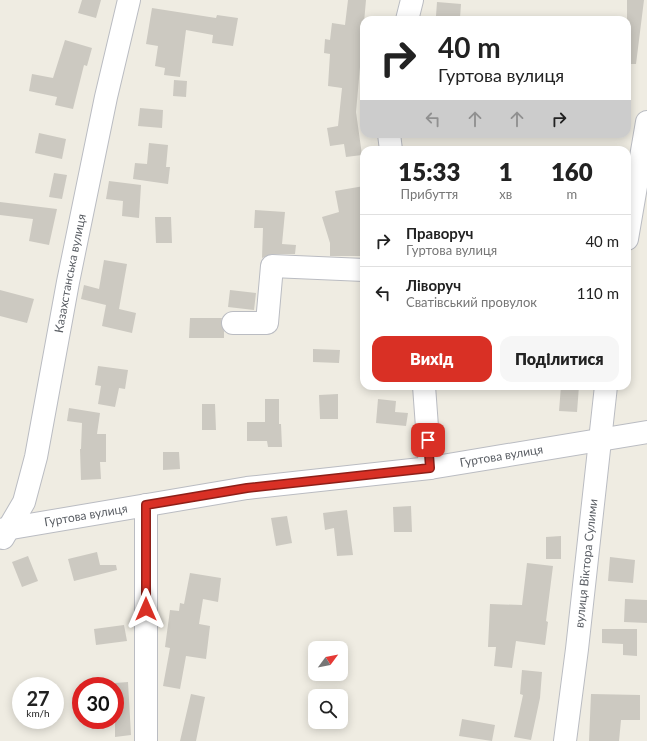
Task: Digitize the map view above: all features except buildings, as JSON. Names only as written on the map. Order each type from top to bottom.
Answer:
[{"type":"street","name":"Казахстанська вулиця","points":[[3,534],[24,502],[36,457],[69,274],[106,97],[129,0]]},
{"type":"street","points":[[408,16],[412,0]]},
{"type":"street","points":[[631,216],[647,122]]},
{"type":"street","points":[[234,323],[268,323],[272,266],[360,270]]},
{"type":"street","points":[[424,390],[430,468]]},
{"type":"street","name":"вулиця Віктора Сулими","points":[[565,741],[577,649],[605,390]]},
{"type":"street","name":"Гуртова вулиця","points":[[3,534],[146,505],[247,488],[430,468],[647,432]]},
{"type":"street","points":[[146,505],[146,741]]},
{"type":"route","points":[[146,609],[146,505],[247,488],[430,468],[428,440]]}]
